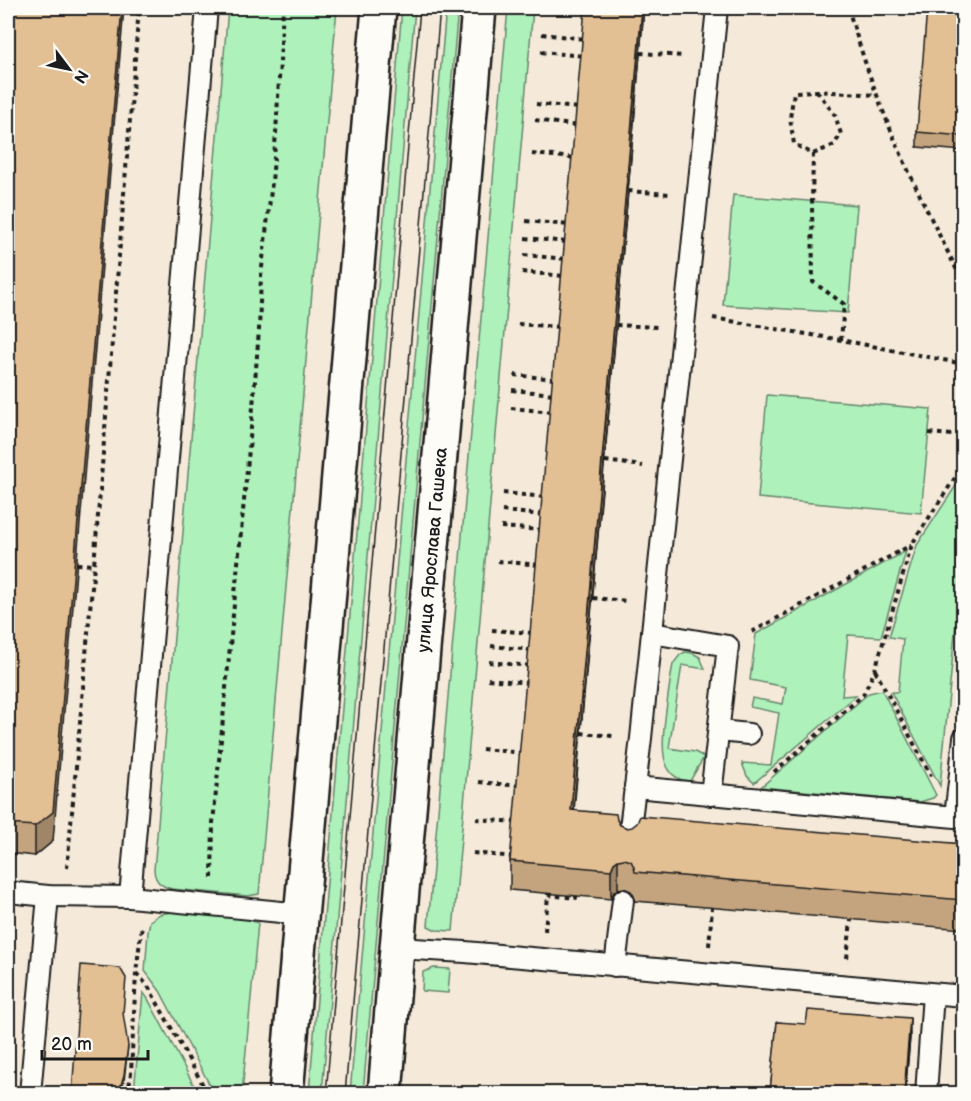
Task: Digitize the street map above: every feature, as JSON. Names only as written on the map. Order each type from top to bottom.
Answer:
[{"type":"street","points":[[285,1094],[379,8]]},
{"type":"street","name":"улица Ярослава Гашека","points":[[386,1094],[479,8]]},
{"type":"lane","points":[[130,897],[207,8]]},
{"type":"lane","points":[[628,845],[717,8]]},
{"type":"lane","points":[[652,633],[728,646],[711,795]]},
{"type":"lane","points":[[718,731],[750,734]]},
{"type":"lane","points":[[635,787],[956,817],[963,738]]},
{"type":"lane","points":[[8,892],[56,896],[130,897],[301,914]]},
{"type":"lane","points":[[30,1094],[56,896]]},
{"type":"lane","points":[[615,966],[623,900]]},
{"type":"lane","points":[[397,948],[963,996]]},
{"type":"lane","points":[[926,1094],[933,994]]},
{"type":"path","points":[[56,896],[94,565],[139,8]]},
{"type":"path","points":[[212,905],[213,823],[252,417],[261,276],[276,133],[283,8]]},
{"type":"path","points":[[848,8],[860,48],[898,148],[963,284]]},
{"type":"path","points":[[542,34],[585,39]]},
{"type":"path","points":[[541,52],[584,56]]},
{"type":"path","points":[[640,53],[711,58]]},
{"type":"path","points":[[813,154],[794,144],[790,118],[794,93],[817,91],[877,95]]},
{"type":"path","points":[[813,154],[834,145],[841,134],[835,114],[817,91]]},
{"type":"path","points":[[536,104],[579,108]]},
{"type":"path","points":[[535,120],[578,126]]},
{"type":"path","points":[[532,154],[575,158]]},
{"type":"path","points":[[813,154],[813,282],[844,304],[842,340]]},
{"type":"path","points":[[628,191],[698,196]]},
{"type":"path","points":[[526,221],[569,225]]},
{"type":"path","points":[[525,238],[567,242]]},
{"type":"path","points":[[524,255],[566,259]]},
{"type":"path","points":[[522,272],[564,276]]},
{"type":"path","points":[[616,325],[684,321],[842,340],[963,364]]},
{"type":"path","points":[[518,324],[560,327]]},
{"type":"path","points":[[514,375],[555,379]]},
{"type":"path","points":[[512,390],[554,394]]},
{"type":"path","points":[[511,408],[552,412]]},
{"type":"path","points":[[929,433],[963,436]]},
{"type":"path","points":[[604,461],[669,469]]},
{"type":"path","points":[[745,798],[863,695],[875,670],[912,544],[963,464]]},
{"type":"path","points":[[504,493],[545,497]]},
{"type":"path","points":[[502,511],[543,515]]},
{"type":"path","points":[[501,527],[542,530]]},
{"type":"path","points":[[728,646],[912,544]]},
{"type":"path","points":[[498,561],[539,565]]},
{"type":"path","points":[[77,564],[94,565]]},
{"type":"path","points":[[593,598],[655,603]]},
{"type":"path","points":[[492,630],[533,633]]},
{"type":"path","points":[[490,646],[532,650]]},
{"type":"path","points":[[489,662],[530,666]]},
{"type":"path","points":[[875,670],[939,791],[956,817]]},
{"type":"path","points":[[488,679],[528,683]]},
{"type":"path","points":[[482,749],[523,753]]},
{"type":"path","points":[[479,782],[519,786]]},
{"type":"path","points":[[476,819],[516,822]]},
{"type":"path","points":[[473,853],[514,857]]},
{"type":"path","points":[[545,940],[548,895],[576,898],[576,896]]},
{"type":"path","points":[[128,1094],[132,1062],[136,973],[142,923],[130,897]]},
{"type":"path","points":[[706,973],[712,908]]},
{"type":"path","points":[[844,986],[850,920]]},
{"type":"path","points":[[136,973],[148,986],[208,1094]]},
{"type":"green space","points":[[228,8],[337,8],[259,894],[248,896],[172,889],[159,883],[154,870]]},
{"type":"green space","points":[[402,8],[415,8],[322,1093],[309,1093]]},
{"type":"green space","points":[[446,8],[458,8],[363,1093],[350,1093]]},
{"type":"green space","points":[[508,8],[533,8],[453,931],[436,930],[428,926]]},
{"type":"green space","points":[[733,195],[857,205],[848,313],[723,305]]},
{"type":"green space","points":[[767,395],[931,409],[921,513],[758,498]]},
{"type":"green space","points":[[963,475],[963,551],[940,786],[891,692],[898,692],[903,639],[889,637],[917,545]]},
{"type":"green space","points":[[906,551],[881,637],[848,635],[842,696],[857,695],[754,783],[747,776],[742,763],[771,765],[779,713],[750,707],[752,698],[783,704],[786,687],[750,680],[756,634]]},
{"type":"green space","points":[[685,652],[700,657],[705,669],[682,665],[669,748],[695,752],[704,757],[690,781],[671,773],[666,764],[663,743],[673,664]]},
{"type":"green space","points":[[882,690],[936,795],[933,798],[920,802],[761,787],[869,693]]},
{"type":"green space","points":[[172,912],[246,919],[258,923],[242,1093],[214,1093],[160,991],[145,971],[150,921],[160,914]]},
{"type":"green space","points":[[434,968],[450,969],[448,993],[422,991],[423,972]]},
{"type":"green space","points":[[143,992],[148,999],[198,1093],[134,1093]]},
{"type":"building","points":[[8,8],[122,8],[53,812],[35,826],[8,824]]},
{"type":"building","points":[[585,8],[642,8],[571,810],[616,814],[620,825],[627,828],[637,823],[640,816],[963,844],[963,900],[635,872],[631,861],[624,859],[614,863],[611,870],[510,861]]},
{"type":"building","points":[[927,8],[963,8],[963,136],[917,132]]},
{"type":"building","points":[[81,965],[120,968],[126,978],[123,1013],[128,1046],[124,1075],[117,1094],[72,1094]]},
{"type":"building","points":[[808,1010],[910,1018],[904,1094],[798,1094],[770,1091],[777,1022],[806,1024]]},
{"type":"tram line","points":[[326,1094],[420,8]]},
{"type":"tram line","points":[[345,1094],[440,8]]}]
